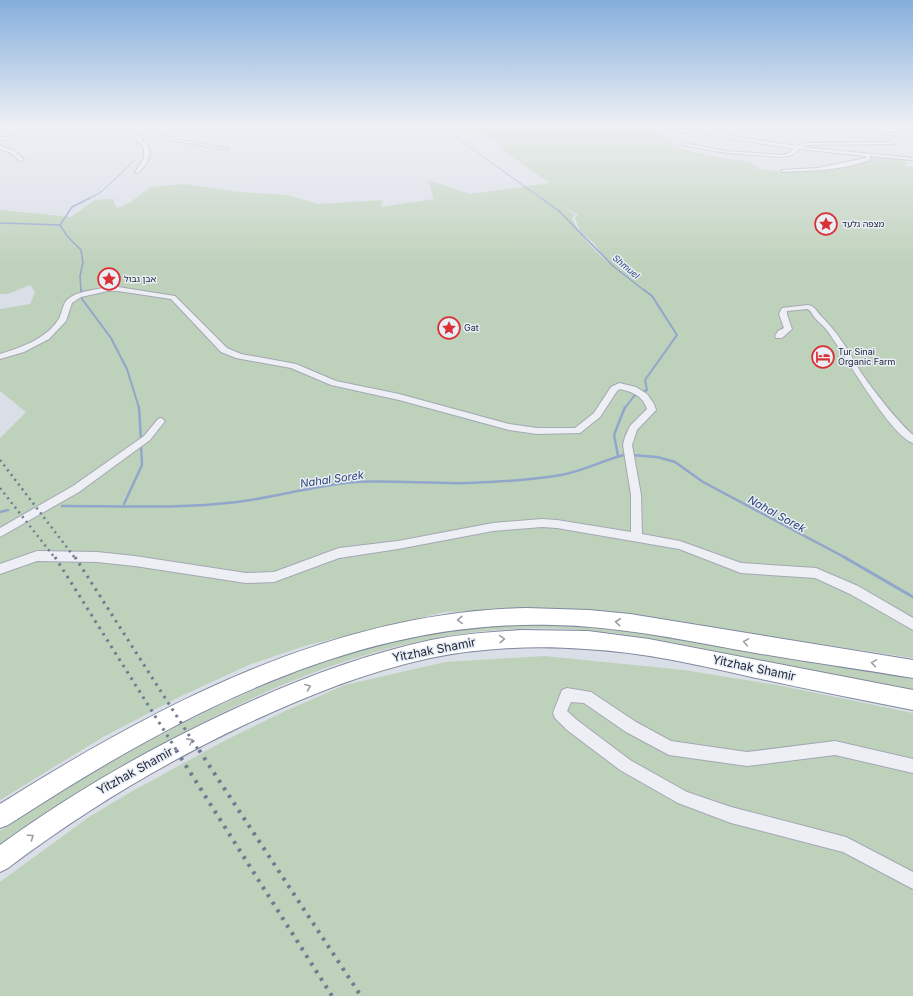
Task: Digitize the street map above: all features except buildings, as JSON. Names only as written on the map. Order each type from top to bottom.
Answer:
[{"type":"highway","points":[[0,817],[46,787],[136,735],[233,688],[292,663],[350,644],[400,630],[454,621],[512,617],[570,617],[675,630],[913,669]]},
{"type":"highway","name":"Yitzhak Shamir","points":[[0,860],[83,801],[123,777],[229,721],[344,673],[389,658],[441,647],[502,639],[566,639],[597,641],[676,652],[913,700]]},
{"type":"street","points":[[0,357],[21,350],[46,337],[62,321],[69,302],[79,296],[108,289],[118,289],[174,297],[224,350],[239,356],[293,366],[334,383],[399,397],[509,427],[537,431],[577,431],[597,415],[614,389],[619,386],[624,386],[644,396],[650,404],[652,410],[644,416],[630,432],[627,444],[628,459],[636,490],[637,538]]},
{"type":"street","points":[[779,336],[788,329],[783,314],[784,309],[802,307],[813,309],[817,316],[830,327],[834,336],[847,353],[857,372],[899,428],[913,440]]},
{"type":"street","points":[[0,533],[76,489],[147,438],[161,421]]},
{"type":"street","points":[[0,570],[37,556],[97,557],[135,561],[246,578],[274,577],[339,553],[398,545],[493,527],[542,523],[557,524],[680,545],[741,568],[816,573],[854,590],[913,624]]},
{"type":"street","points":[[913,766],[835,748],[747,759],[669,748],[631,727],[586,697],[567,695],[560,713],[572,725],[625,765],[683,798],[731,815],[846,845],[913,881]]},
{"type":"green space","points":[[535,172],[913,172],[913,658],[620,614],[550,608],[445,612],[308,645],[251,664],[177,698],[103,737],[0,800],[0,438],[26,412],[0,391],[0,309],[30,304],[35,292],[30,285],[8,294],[0,294],[0,210],[71,217],[95,200],[113,199],[118,208],[131,202],[150,187],[184,184],[239,192],[287,195],[319,204],[383,200],[381,207],[434,199],[428,180],[470,194],[550,183]],"holes":[[[561,205],[578,215],[575,218],[580,231],[594,243],[609,264],[583,237],[572,218],[575,215]]]},
{"type":"green space","points":[[509,624],[582,625],[643,632],[773,656],[913,679],[913,690],[676,643],[611,633],[567,629],[515,629],[465,633],[416,642],[367,654],[320,670],[273,689],[227,711],[117,769],[92,784],[0,848],[0,831],[65,789],[165,732],[270,683],[348,654],[408,636],[438,630]]},
{"type":"green space","points":[[544,656],[684,670],[782,686],[913,713],[913,996],[0,996],[0,882],[89,817],[129,793],[226,740],[283,712],[345,685],[445,662]]},
{"type":"waterway","points":[[88,199],[101,192],[122,172]]},
{"type":"waterway","name":"Shmuel","points":[[505,172],[542,199]]},
{"type":"waterway","name":"Shmuel","points":[[541,198],[559,211],[613,266],[645,291]]},
{"type":"waterway","points":[[60,225],[72,207],[88,199]]},
{"type":"waterway","points":[[0,223],[60,225]]},
{"type":"waterway","points":[[60,225],[68,237],[81,250],[83,262],[80,276],[81,291]]},
{"type":"waterway","points":[[81,290],[82,299],[111,338],[127,369],[139,408]]},
{"type":"waterway","name":"Shmuel","points":[[625,408],[634,396],[647,390],[645,380],[677,335],[652,296],[644,290]]},
{"type":"waterway","points":[[139,407],[141,440]]},
{"type":"waterway","name":"Shmuel","points":[[618,456],[614,435],[625,407]]},
{"type":"waterway","points":[[124,504],[142,465],[141,445]]},
{"type":"waterway","name":"Nahal Sorek","points":[[62,506],[193,506],[252,500],[356,482],[384,481],[468,483],[523,480],[581,470],[624,455]]},
{"type":"waterway","name":"Nahal Sorek","points":[[631,455],[657,457],[675,462],[703,482],[846,558]]},
{"type":"waterway","name":"Nahal Sorek","points":[[0,512],[8,510]]},
{"type":"waterway","name":"Nahal Sorek","points":[[844,557],[913,597]]},
{"type":"railway","points":[[0,460],[75,558]]},
{"type":"railway","points":[[0,488],[55,558]]},
{"type":"railway","points":[[55,557],[177,751]]},
{"type":"railway","points":[[75,557],[199,751]]},
{"type":"railway","points":[[176,750],[332,996]]},
{"type":"railway","points":[[199,750],[361,996]]},
{"type":"place","name":"מצפה גלעד","points":[[826,224]]},
{"type":"place","name":"אבן גבול","points":[[109,279]]},
{"type":"place","name":"Gat","points":[[449,328]]},
{"type":"place","name":"Tur Sinai Organic Farm","points":[[823,357]]}]
